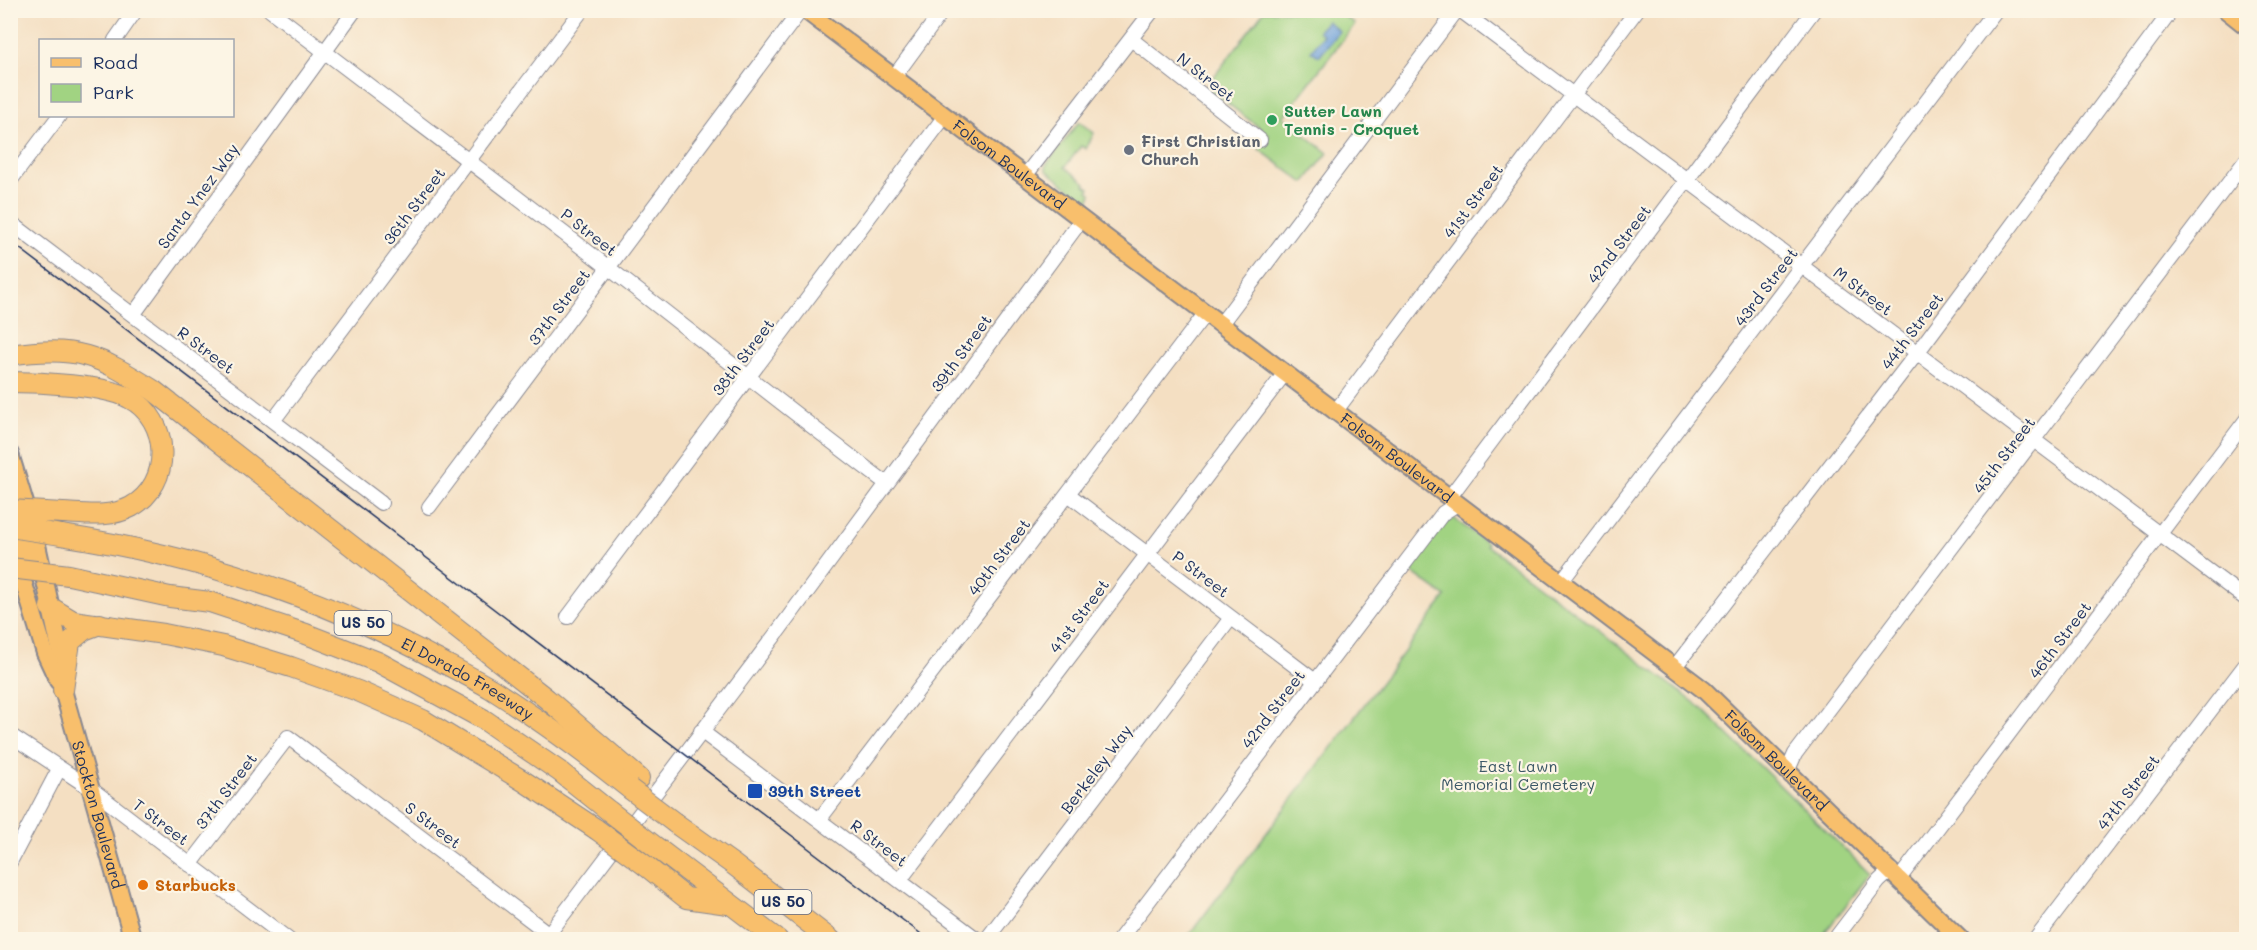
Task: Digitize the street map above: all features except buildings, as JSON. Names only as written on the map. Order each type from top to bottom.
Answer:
[{"type":"highway","points":[[10,355],[49,350],[81,354],[110,364],[153,390],[547,699],[635,784]]},
{"type":"highway","points":[[10,382],[119,393],[147,412],[159,432],[162,455],[160,467],[150,489],[132,506],[105,515],[10,510]]},
{"type":"highway","name":"El Dorado Freeway","points":[[10,527],[116,543],[213,567],[308,599],[400,639],[488,687],[635,784]]},
{"type":"highway","name":"El Dorado Freeway","points":[[10,568],[69,575],[170,597],[210,602],[306,634],[378,662],[483,719],[559,771],[778,939]]},
{"type":"highway","points":[[51,607],[73,621],[223,646],[358,691],[423,720],[525,782],[596,829],[686,898],[732,904]]},
{"type":"highway","points":[[63,690],[70,642],[84,630],[101,624]]},
{"type":"highway","name":"US 50","points":[[635,784],[734,865],[831,939]]},
{"type":"main road","name":"Folsom Boulevard","points":[[803,10],[1082,219],[1722,706],[1961,939]]},
{"type":"main road","points":[[2226,10],[2247,26]]},
{"type":"main road","name":"Stockton Boulevard","points":[[10,453],[35,536],[51,607],[60,649],[63,690]]},
{"type":"main road","points":[[10,490],[40,601],[51,607]]},
{"type":"main road","name":"Stockton Boulevard","points":[[10,538],[45,653],[63,690],[133,939]]},
{"type":"street","points":[[116,39],[136,10]]},
{"type":"street","name":"P Street","points":[[270,10],[609,268],[749,376],[818,433],[886,483]]},
{"type":"street","name":"Santa Ynez Way","points":[[133,315],[355,10]]},
{"type":"street","name":"36th Street","points":[[273,421],[582,10]]},
{"type":"street","name":"37th Street","points":[[429,507],[803,10]]},
{"type":"street","points":[[894,77],[943,10]]},
{"type":"street","points":[[1024,176],[1153,10]]},
{"type":"street","points":[[1220,325],[1458,10]]},
{"type":"street","name":"M Street","points":[[1458,10],[2247,599]]},
{"type":"street","name":"41st Street","points":[[1335,411],[1637,10]]},
{"type":"street","name":"42nd Street","points":[[1119,939],[1453,501],[1814,10]]},
{"type":"street","name":"43rd Street","points":[[1561,582],[1803,267],[1995,10]]},
{"type":"street","name":"44th Street","points":[[1674,668],[1917,353],[2172,10]]},
{"type":"street","name":"N Street","points":[[1131,39],[1260,140]]},
{"type":"street","name":"38th Street","points":[[568,617],[945,116]]},
{"type":"street","points":[[10,181],[58,117]]},
{"type":"street","name":"45th Street","points":[[1788,770],[1795,754],[2247,160]]},
{"type":"street","name":"39th Street","points":[[550,937],[1082,219]]},
{"type":"street","name":"R Street","points":[[10,222],[381,503]]},
{"type":"street","name":"40th Street","points":[[819,820],[1205,314]]},
{"type":"street","name":"41st Street","points":[[900,880],[1285,373]]},
{"type":"street","name":"46th Street","points":[[1834,939],[1879,881],[1895,874],[2247,420]]},
{"type":"street","name":"P Street","points":[[1068,494],[1315,681]]},
{"type":"street","name":"Berkeley Way","points":[[986,939],[1231,618]]},
{"type":"street","name":"47th Street","points":[[2035,939],[2247,664]]},
{"type":"street","name":"R Street","points":[[701,731],[978,939]]},
{"type":"street","name":"T Street","points":[[10,735],[90,788],[288,939]]},
{"type":"street","name":"37th Street","points":[[190,865],[288,737]]},
{"type":"street","name":"S Street","points":[[288,737],[550,937]]},
{"type":"street","points":[[10,862],[59,769]]},
{"type":"green space","points":[[1264,11],[1337,11],[1355,24],[1283,117],[1328,153],[1304,183],[1259,149],[1269,135],[1206,87]]},
{"type":"green space","points":[[1079,122],[1094,133],[1086,149],[1081,146],[1065,167],[1090,188],[1088,191],[1091,193],[1089,204],[1046,170],[1046,165]]},
{"type":"green space","name":"East Lawn Memorial Cemetery","points":[[1453,518],[1699,706],[1870,874],[1820,939],[1186,939],[1446,597],[1409,570],[1445,523]]},
{"type":"water","points":[[1327,21],[1339,31],[1319,56],[1311,51],[1323,35],[1318,31]]},
{"type":"tram line","points":[[10,241],[929,940]]},
{"type":"place","name":"Sutter Lawn Tennis - Croquet","points":[[1272,120]]},
{"type":"place","name":"First Christian Church","points":[[1129,150]]},
{"type":"place","name":"39th Street","points":[[755,791]]},
{"type":"place","name":"Starbucks","points":[[143,885]]}]
